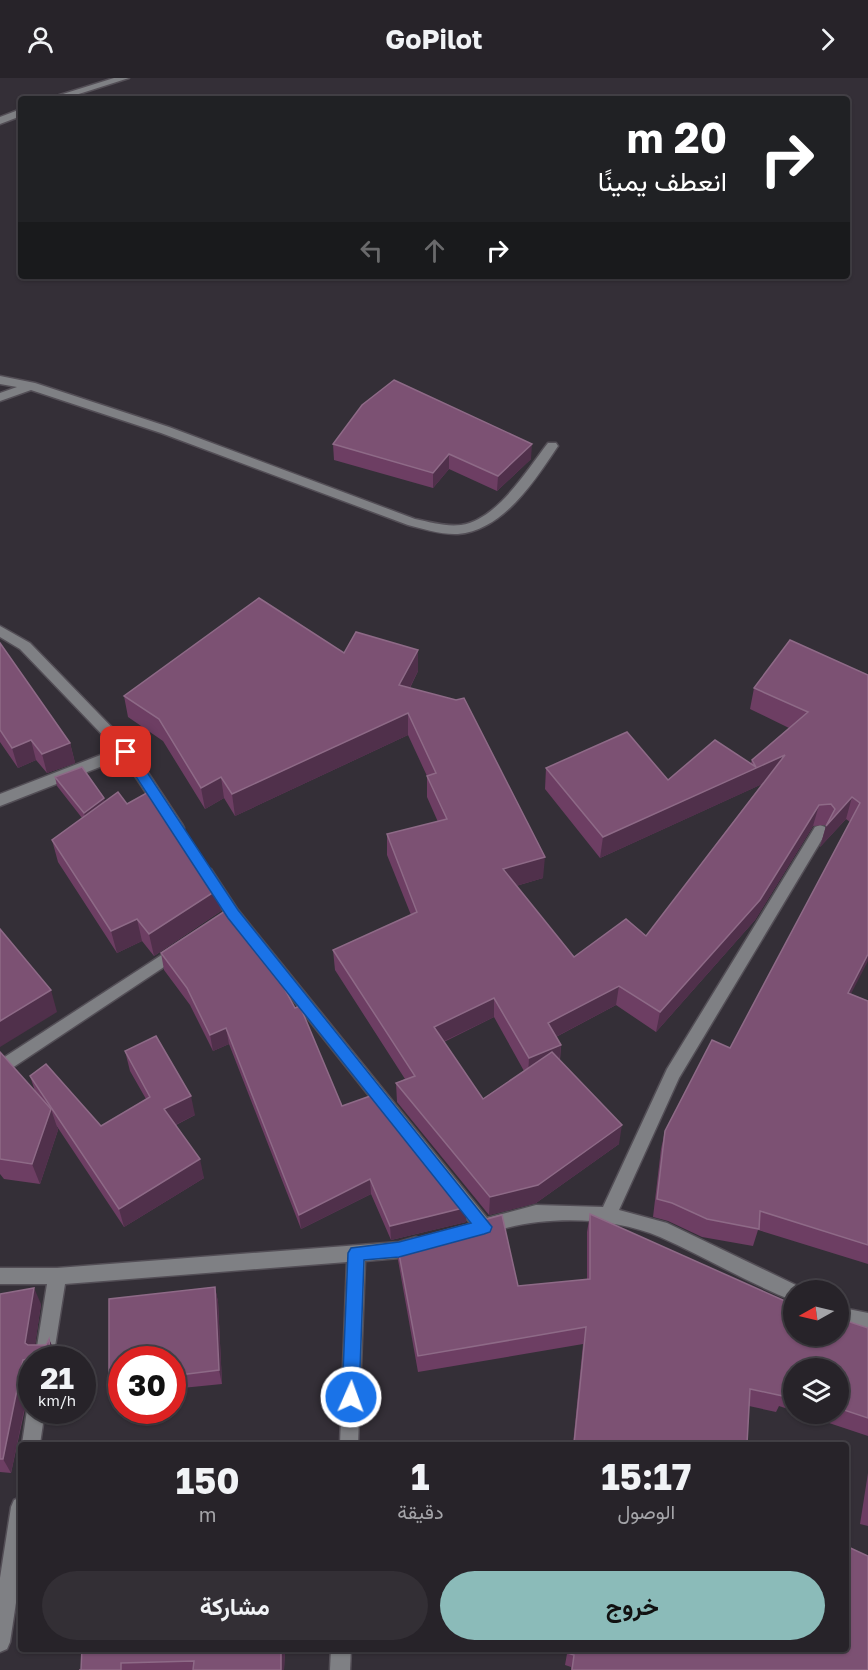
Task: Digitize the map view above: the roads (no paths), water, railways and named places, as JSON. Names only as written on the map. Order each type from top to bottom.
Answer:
[{"type":"street","points":[[62,96],[124,78]]},
{"type":"street","points":[[0,121],[18,113]]},
{"type":"street","points":[[0,380],[31,386],[165,430],[412,522],[447,530],[468,528],[502,508],[552,446]]},
{"type":"street","points":[[0,397],[31,386]]},
{"type":"street","points":[[0,631],[25,646],[126,752],[183,837]]},
{"type":"street","points":[[0,800],[126,752]]},
{"type":"street","points":[[608,1215],[673,1074],[820,831]]},
{"type":"street","points":[[195,856],[228,917],[484,1227]]},
{"type":"street","points":[[0,1069],[194,940]]},
{"type":"street","points":[[463,1232],[536,1213],[608,1215],[661,1229],[783,1288]]},
{"type":"street","points":[[0,1276],[57,1276],[399,1250],[431,1241]]},
{"type":"street","points":[[349,1442],[356,1253]]},
{"type":"street","points":[[46,1346],[57,1276]]},
{"type":"street","points":[[849,1318],[868,1322]]},
{"type":"street","points":[[31,1442],[34,1424]]},
{"type":"street","points":[[0,1642],[18,1526]]},
{"type":"street","points":[[340,1670],[341,1652]]}]
